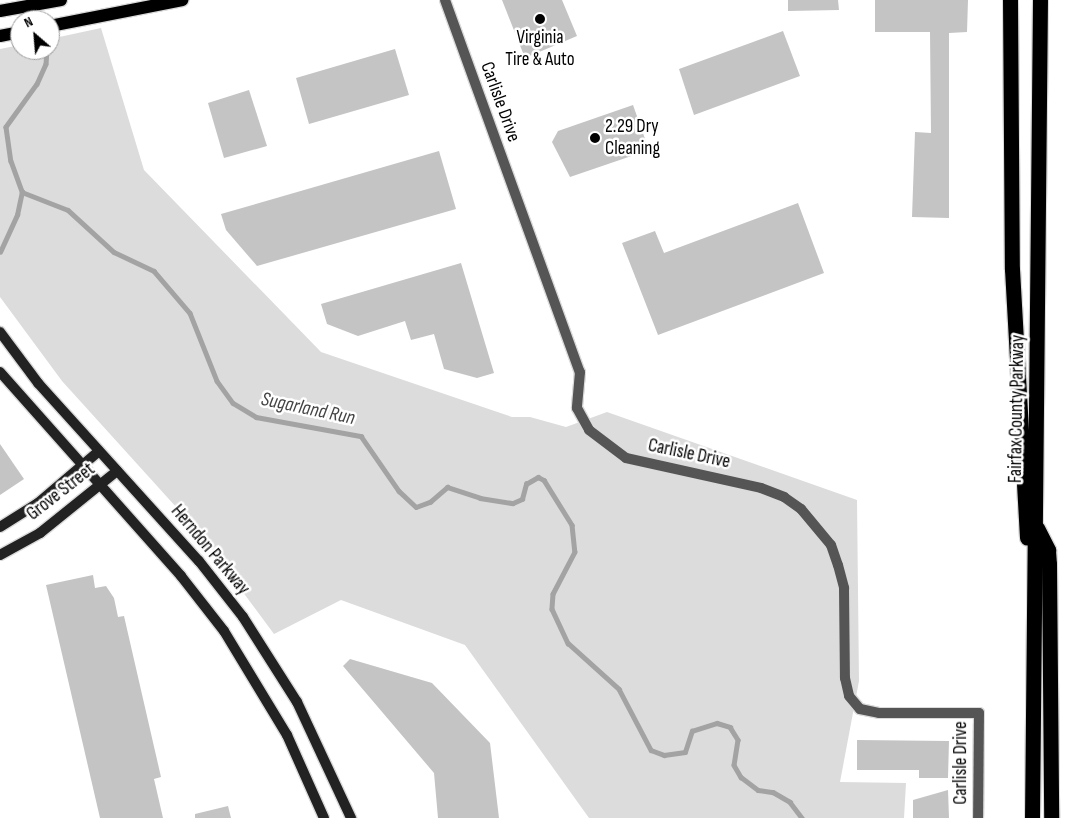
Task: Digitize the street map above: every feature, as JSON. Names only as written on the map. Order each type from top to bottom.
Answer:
[{"type":"highway","points":[[1010,0],[1015,348],[1033,654]]},
{"type":"highway","name":"Fairfax County Parkway","points":[[1032,818],[1040,0]]},
{"type":"highway","points":[[1036,526],[1048,550],[1049,564],[1051,818]]},
{"type":"main road","points":[[0,12],[61,0]]},
{"type":"main road","points":[[60,24],[182,0]]},
{"type":"main road","name":"Herndon Parkway","points":[[0,332],[23,365],[199,561],[243,617],[297,702],[351,818]]},
{"type":"main road","name":"Herndon Parkway","points":[[0,372],[98,486],[181,576],[224,631],[287,735],[324,818]]},
{"type":"main road","name":"Grove Street","points":[[0,527],[38,503],[99,451]]},
{"type":"main road","name":"Grove Street","points":[[0,555],[40,533],[117,471]]},
{"type":"street","name":"Carlisle Drive","points":[[444,0],[580,372],[577,408],[589,430],[626,458],[761,488],[784,497],[802,509],[831,545],[838,565],[844,588],[845,678],[849,696],[860,709],[879,713],[979,713],[978,818]]},
{"type":"shaded area","points":[[101,28],[144,170],[321,352],[512,417],[530,417],[566,427],[607,412],[857,500],[859,681],[840,782],[906,783],[904,818],[589,818],[465,645],[341,600],[274,634],[196,529],[62,381],[0,297],[0,49],[10,47],[10,60],[60,60],[60,37]]},
{"type":"building","name":"Virginia Tire & Auto","points":[[502,0],[562,0],[577,36],[525,58]]},
{"type":"building","points":[[788,0],[838,0],[839,10],[788,11]]},
{"type":"building","points":[[875,0],[968,0],[967,32],[949,33],[949,218],[912,217],[915,132],[931,133],[930,32],[875,32]]},
{"type":"building","points":[[783,31],[800,76],[694,115],[679,69]]},
{"type":"building","points":[[395,49],[409,95],[309,124],[296,78]]},
{"type":"building","points":[[249,90],[267,146],[224,158],[208,103]]},
{"type":"building","points":[[633,105],[649,150],[570,177],[552,142],[558,131]]},
{"type":"building","points":[[439,151],[456,209],[257,266],[226,230],[221,214]]},
{"type":"building","points":[[798,203],[824,273],[658,335],[622,243],[655,231],[664,253]]},
{"type":"building","points":[[461,263],[494,373],[477,378],[444,369],[434,334],[411,340],[405,321],[358,336],[327,324],[321,304]]},
{"type":"building","points":[[0,444],[24,479],[0,495]]},
{"type":"building","points":[[93,575],[95,588],[106,586],[114,598],[118,617],[124,616],[161,777],[154,779],[163,818],[100,818],[46,585]]},
{"type":"building","points":[[350,659],[432,683],[490,743],[499,818],[438,818],[434,773],[343,666]]},
{"type":"building","points":[[857,740],[949,741],[948,778],[919,778],[919,770],[857,770]]},
{"type":"building","points":[[948,790],[949,818],[913,818],[913,800]]},
{"type":"building","points":[[228,806],[231,818],[195,818],[195,814]]},
{"type":"waterway","name":"Sugarland Run","points":[[46,60],[37,84],[6,127],[11,161],[22,192],[68,210],[114,252],[154,271],[190,313],[217,381],[233,403],[256,417],[361,436],[399,491],[416,507],[430,502],[447,487],[480,498],[513,503],[522,499],[526,484],[538,477],[544,480],[572,525],[575,552],[553,594],[552,609],[568,643],[619,689],[651,750],[664,755],[685,752],[692,731],[717,723],[730,727],[738,740],[734,765],[741,777],[758,790],[773,792],[790,802],[802,818]]},
{"type":"waterway","points":[[0,252],[17,215],[22,192]]},
{"type":"place","name":"Virginia Tire & Auto","points":[[540,19]]},
{"type":"place","name":"2.29 Dry Cleaning","points":[[595,138]]}]
